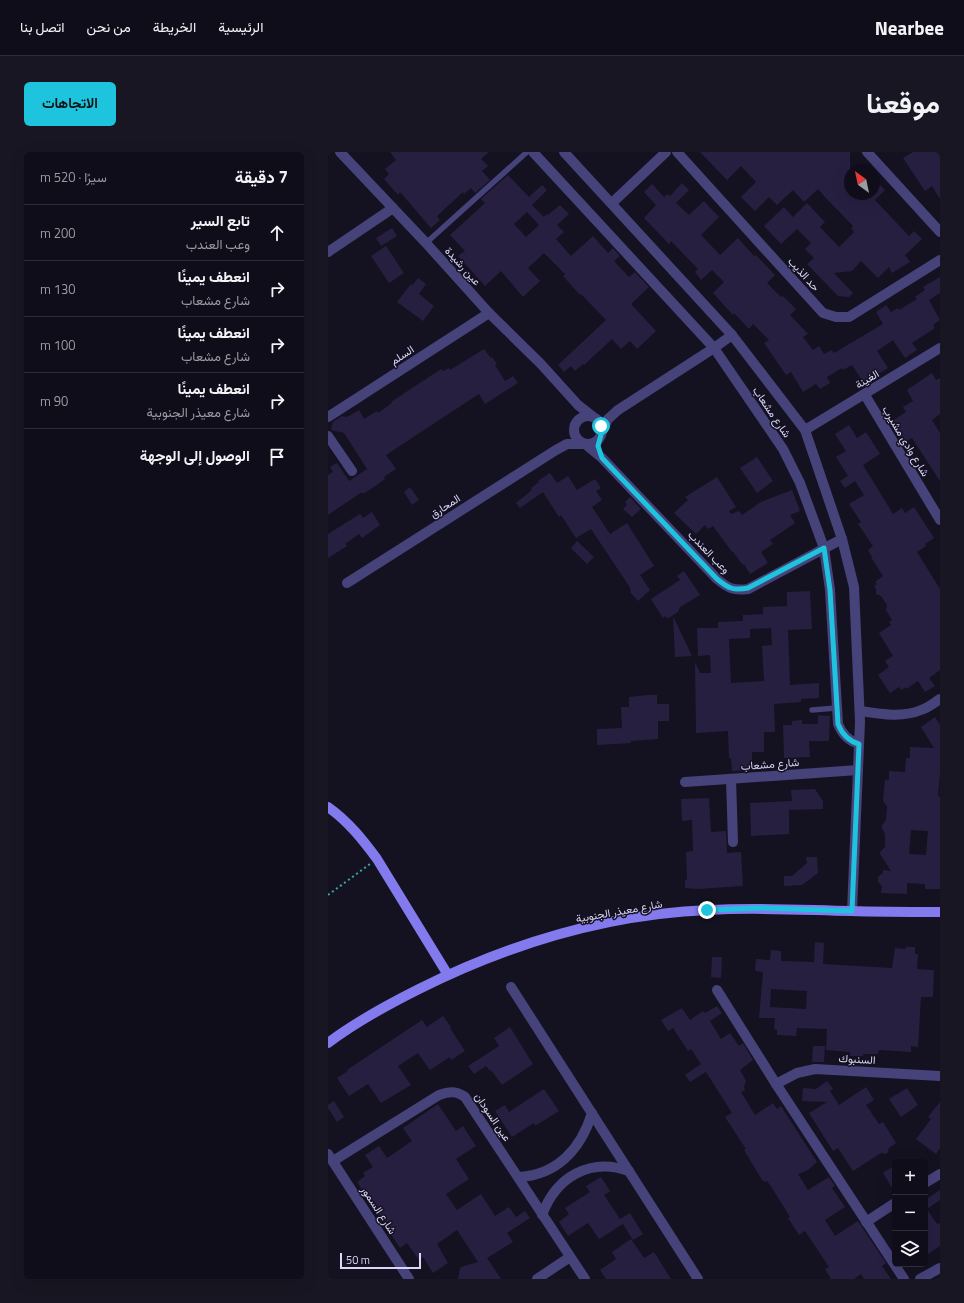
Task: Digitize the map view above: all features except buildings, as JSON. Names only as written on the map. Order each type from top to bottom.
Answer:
[{"type":"street","name":"عين رشيدة","points":[[340,152],[426,243],[489,313],[540,362],[578,405],[594,417]]},
{"type":"street","name":"شارع مشعاب","points":[[533,152],[714,348],[783,449],[800,483],[824,548],[830,590],[838,724],[840,730],[851,742],[859,744]]},
{"type":"street","name":"شارع مشعاب","points":[[564,152],[732,335],[805,430],[842,539],[854,587],[860,711],[852,911]]},
{"type":"street","points":[[612,203],[666,152]]},
{"type":"street","name":"حد الذيب","points":[[677,152],[823,312],[836,317],[849,317],[940,260]]},
{"type":"street","points":[[867,152],[940,232]]},
{"type":"street","points":[[328,252],[393,208]]},
{"type":"street","name":"السلم","points":[[328,417],[489,313]]},
{"type":"street","points":[[618,410],[594,417],[586,416],[580,418],[575,426],[577,439],[584,444],[594,443],[608,419],[618,410],[732,335]]},
{"type":"street","name":"الغينة","points":[[805,430],[940,348]]},
{"type":"street","name":"شارع وادي مشيرب","points":[[864,395],[940,520]]},
{"type":"street","name":"عين رشيدة","points":[[569,396],[575,426]]},
{"type":"street","points":[[594,417],[599,422],[601,433],[598,446],[602,458]]},
{"type":"street","name":"المحارق","points":[[556,450],[575,426]]},
{"type":"street","points":[[328,436],[352,471]]},
{"type":"street","name":"المحارق","points":[[347,583],[556,450],[567,444],[584,444]]},
{"type":"street","name":"وعب العندب","points":[[584,444],[602,458],[717,579],[726,586],[738,590],[748,588],[842,539]]},
{"type":"street","points":[[860,711],[890,715],[907,714],[922,710],[940,699]]},
{"type":"street","name":"شارع مشعاب","points":[[685,782],[858,770]]},
{"type":"street","points":[[731,779],[733,842]]},
{"type":"street","points":[[328,807],[349,825],[377,859],[448,974]]},
{"type":"street","name":"شارع معيذر الجنوبية","points":[[328,1043],[363,1018],[387,1004],[448,974],[498,954],[549,937],[601,924],[654,915],[707,910],[761,908],[940,912]]},
{"type":"street","points":[[511,987],[698,1279]]},
{"type":"street","points":[[716,990],[904,1279]]},
{"type":"street","name":"السنبوك","points":[[776,1084],[797,1073],[815,1070],[940,1076]]},
{"type":"street","name":"عين السودان","points":[[330,1158],[439,1095],[448,1091],[457,1092],[465,1097],[585,1279]]},
{"type":"street","points":[[519,1177],[545,1172],[561,1162],[575,1148],[585,1132],[592,1113]]},
{"type":"street","name":"شارع السمور","points":[[330,1158],[409,1279]]},
{"type":"street","points":[[561,1162],[571,1177]]},
{"type":"street","points":[[542,1215],[553,1193],[561,1184],[586,1169],[612,1166],[629,1171]]},
{"type":"street","points":[[928,1182],[940,1174]]},
{"type":"street","points":[[866,1222],[892,1205]]},
{"type":"street","points":[[537,1279],[570,1257]]},
{"type":"street","points":[[920,1279],[940,1268]]},
{"type":"lane","points":[[426,243],[527,152]]},
{"type":"lane","points":[[812,710],[836,708]]},
{"type":"path","points":[[328,895],[377,859]]},
{"type":"route","points":[[601,426],[602,431],[598,446],[602,458],[717,579],[726,586],[738,590],[748,588],[824,548],[830,590],[835,696],[838,724],[840,730],[851,742],[859,744],[852,911],[761,908],[707,910]]}]
